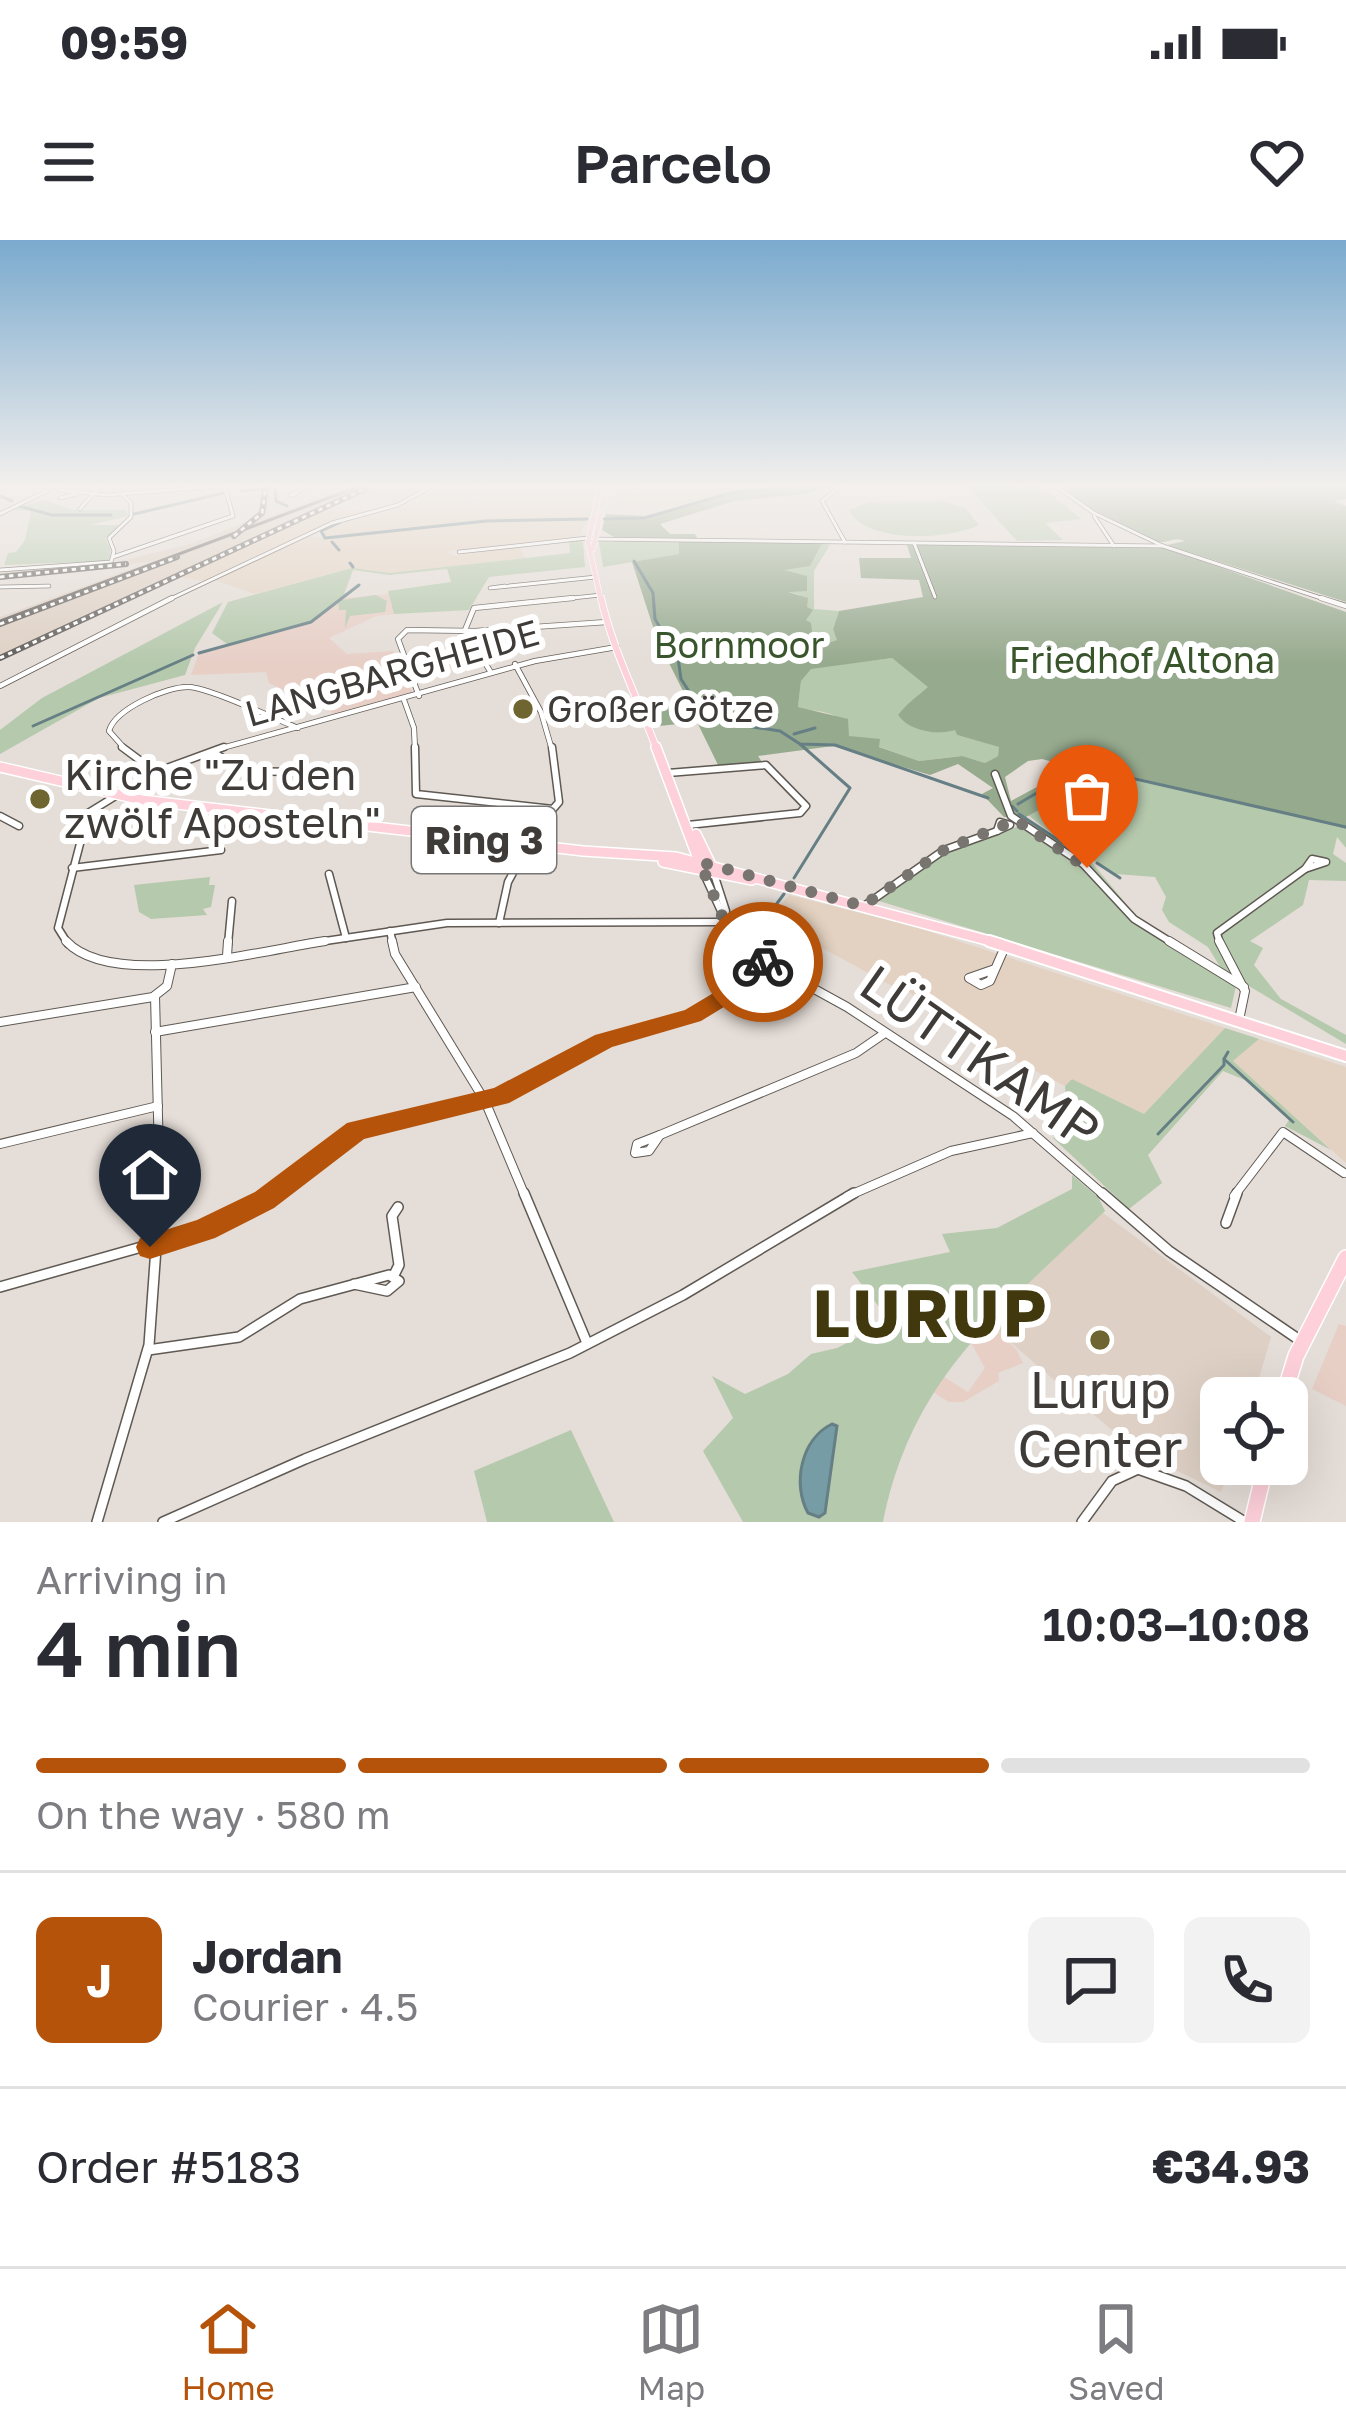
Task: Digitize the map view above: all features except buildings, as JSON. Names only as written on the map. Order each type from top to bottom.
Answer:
[{"type":"main road","points":[[593,545],[611,643],[617,647]]},
{"type":"main road","points":[[594,545],[617,647],[707,867]]},
{"type":"main road","name":"Ring 3","points":[[0,767],[163,801],[646,856]]},
{"type":"main road","points":[[688,825],[707,867]]},
{"type":"main road","points":[[676,857],[695,845]]},
{"type":"main road","points":[[646,856],[676,857],[707,867]]},
{"type":"main road","points":[[646,856],[770,882],[1006,945],[1345,1056]]},
{"type":"main road","points":[[1290,1377],[1346,1258]]},
{"type":"main road","points":[[1248,1522],[1259,1485]]},
{"type":"street","points":[[109,545],[112,559]]},
{"type":"street","points":[[0,570],[112,559],[153,545]]},
{"type":"street","points":[[0,686],[289,545]]},
{"type":"street","points":[[459,552],[519,545]]},
{"type":"street","points":[[915,545],[935,597]]},
{"type":"street","points":[[1036,545],[1163,546],[1346,606]]},
{"type":"street","points":[[505,586],[596,577]]},
{"type":"street","points":[[0,586],[49,586]]},
{"type":"street","points":[[465,630],[476,608],[601,596]]},
{"type":"street","points":[[419,696],[398,648],[400,635],[421,627],[465,630],[607,622]]},
{"type":"street","points":[[465,630],[490,671]]},
{"type":"street","name":"LANGBARGHEIDE","points":[[116,792],[153,770],[419,696],[490,671],[617,647]]},
{"type":"street","points":[[404,700],[414,728],[419,796],[553,809],[559,802],[552,746],[542,712],[515,664]]},
{"type":"street","points":[[153,770],[111,737],[111,722],[142,700],[188,687],[299,728]]},
{"type":"street","points":[[213,752],[244,771],[298,772]]},
{"type":"street","points":[[668,773],[766,765],[806,808],[688,825]]},
{"type":"street","points":[[995,774],[1012,822]]},
{"type":"street","points":[[116,792],[86,815],[57,922],[68,944],[109,965],[172,964],[390,931],[499,922],[724,922],[726,911],[707,867]]},
{"type":"street","points":[[0,816],[19,826]]},
{"type":"street","points":[[863,906],[944,850],[997,831],[999,822],[1012,822],[1083,864],[1134,919],[1244,987]]},
{"type":"street","points":[[499,922],[508,882],[528,845]]},
{"type":"street","points":[[72,868],[221,850]]},
{"type":"street","points":[[1239,1020],[1244,987],[1223,956],[1217,933],[1305,869]]},
{"type":"street","points":[[328,874],[346,938]]},
{"type":"street","points":[[227,956],[232,901]]},
{"type":"street","name":"LÜTTKAMP","points":[[724,922],[738,947],[885,1033],[1034,1133],[1169,1251],[1304,1342]]},
{"type":"street","points":[[390,931],[395,954],[485,1101],[586,1343]]},
{"type":"street","points":[[994,969],[1006,945]]},
{"type":"street","points":[[0,1022],[155,996],[167,986],[172,964]]},
{"type":"street","points":[[0,1287],[212,1226],[264,1200],[356,1130],[517,1090],[604,1041],[693,1016],[773,967]]},
{"type":"street","points":[[155,1031],[416,988]]},
{"type":"street","points":[[97,1522],[148,1350],[158,1245],[155,996]]},
{"type":"street","points":[[660,1134],[856,1053],[885,1033]]},
{"type":"street","points":[[0,1144],[158,1106]]},
{"type":"street","points":[[1226,1223],[1232,1214],[1231,1200],[1283,1132],[1344,1173]]},
{"type":"street","points":[[163,1522],[586,1343],[683,1295],[834,1202],[938,1155],[1034,1133]]},
{"type":"street","points":[[148,1350],[245,1335],[294,1302],[354,1284],[391,1290],[399,1281],[394,1275],[399,1265],[392,1216],[398,1207]]},
{"type":"street","points":[[1082,1522],[1118,1478],[1142,1468],[1166,1476],[1248,1522]]},
{"type":"shaded area","points":[[186,545],[248,545],[0,660],[0,617],[153,561],[63,574],[0,577],[0,573],[114,563]]},
{"type":"shaded area","points":[[247,545],[282,545],[203,581],[176,577]]},
{"type":"shaded area","points":[[289,545],[505,545],[448,551],[454,556],[518,546],[526,558],[390,573],[352,568],[255,594],[214,580]]},
{"type":"shaded area","points":[[389,594],[394,614],[376,616],[329,638],[347,654],[393,651],[413,693],[339,716],[269,683],[266,672],[191,675],[199,653],[311,622],[342,598]]},
{"type":"shaded area","points":[[789,895],[912,926],[1225,1028],[1144,1114],[1072,1079],[1065,1086],[960,1033],[898,983],[892,986],[802,937],[768,957],[751,943]]},
{"type":"shaded area","points":[[1259,1039],[1346,1067],[1346,1163],[1233,1061]]},
{"type":"shaded area","name":"Lurup Center","points":[[1103,1213],[1271,1337],[1259,1377],[1200,1377],[1200,1482],[1136,1451],[987,1322]]},
{"type":"shaded area","points":[[987,1322],[1016,1349],[1023,1363],[998,1373],[999,1381],[963,1402],[949,1402],[933,1392],[944,1377],[968,1392],[985,1368],[970,1341]]},
{"type":"shaded area","points":[[1339,1324],[1346,1326],[1346,1406],[1312,1389]]},
{"type":"green space","points":[[21,545],[108,545],[111,550],[109,561],[4,565],[8,553]]},
{"type":"green space","points":[[569,545],[583,545],[585,567],[489,577],[469,610],[394,614],[388,591],[451,582],[447,569],[389,575],[353,570],[342,600],[376,595],[387,601],[385,612],[350,616],[345,628],[346,610],[339,610],[338,601],[312,622],[199,653],[227,644],[212,633],[228,602],[352,568],[390,573],[570,553]]},
{"type":"green space","points":[[599,545],[679,545],[680,554],[603,567]]},
{"type":"green space","name":"Friedhof Altona","points":[[679,545],[821,545],[810,566],[784,570],[807,576],[807,591],[788,592],[808,598],[807,607],[813,610],[806,620],[811,623],[814,648],[837,640],[833,629],[839,611],[923,597],[919,580],[861,578],[859,558],[911,558],[909,545],[1165,548],[1346,612],[1346,829],[1110,771],[1026,817],[1004,817],[982,794],[993,788],[958,764],[930,775],[833,746],[758,756],[762,762],[719,767],[697,722],[659,726],[651,708],[689,703],[657,639],[632,562],[679,554]],"holes":[[[892,658],[928,687],[898,715],[903,720],[924,731],[955,730],[957,735],[999,747],[998,756],[985,763],[962,756],[919,761],[879,747],[880,739],[849,736],[848,719],[798,707],[801,681],[811,669]],[[1028,761],[1057,763],[1063,773],[1011,801],[1005,777]]]},
{"type":"green space","points":[[819,545],[830,545],[814,571],[814,609],[839,611],[833,629],[838,640],[814,648],[800,595],[788,592],[779,570]]},
{"type":"green space","points":[[1167,545],[1346,545],[1346,602]]},
{"type":"green space","points":[[223,602],[185,675],[99,698],[0,754],[0,730],[42,698]]},
{"type":"green space","points":[[892,658],[929,687],[898,715],[903,720],[932,732],[955,729],[957,735],[1000,747],[998,756],[985,763],[961,756],[919,761],[849,736],[835,716],[798,707],[801,681],[811,668]]},
{"type":"green space","points":[[1109,771],[1346,829],[1346,848],[1337,837],[1333,854],[1346,863],[1346,881],[1309,880],[1303,905],[1250,941],[1263,948],[1254,965],[1281,999],[1346,1035],[1346,1044],[1222,970],[1208,947],[1169,922],[1162,910],[1166,897],[1155,877],[1116,874],[1087,857],[1137,917],[1086,864],[1016,817],[1024,817],[1060,840],[1028,815],[1095,774],[1116,781]]},
{"type":"green space","points":[[1022,825],[1083,865],[1131,919],[1236,986],[1231,1008],[879,901],[946,853]]},
{"type":"green space","points":[[210,877],[209,885],[215,885],[211,907],[203,909],[207,915],[151,919],[139,912],[134,885]]},
{"type":"green space","points":[[1225,1028],[1259,1039],[1233,1061],[1331,1150],[1285,1126],[1289,1120],[1245,1080],[1223,1071],[1148,1155],[1162,1183],[1129,1209],[1053,1138],[1068,1127],[1065,1086],[1072,1079],[1144,1114]]},
{"type":"green space","points":[[1072,1175],[1098,1197],[1105,1211],[997,1314],[939,1384],[897,1470],[883,1522],[743,1522],[703,1451],[733,1418],[712,1376],[745,1394],[788,1374],[811,1354],[837,1348],[890,1321],[852,1272],[950,1252],[942,1234],[997,1228],[1072,1189]]},
{"type":"green space","points":[[571,1430],[614,1522],[487,1522],[474,1471]]},
{"type":"water","points":[[832,1424],[837,1426],[825,1513],[819,1517],[808,1513],[800,1476],[813,1440]]},
{"type":"waterway","points":[[334,545],[339,550]]},
{"type":"waterway","points":[[634,561],[653,593],[655,619],[678,658],[681,679],[694,699],[714,707],[730,722]]},
{"type":"waterway","points":[[350,563],[353,567]]},
{"type":"waterway","points":[[199,653],[311,622],[359,585]]},
{"type":"waterway","points":[[33,726],[193,655]]},
{"type":"waterway","points":[[733,724],[780,731],[800,744]]},
{"type":"waterway","points":[[794,734],[815,728]]},
{"type":"waterway","points":[[794,878],[850,788],[800,744]]},
{"type":"waterway","points":[[800,744],[835,745],[988,798]]},
{"type":"waterway","points":[[1079,766],[1346,827]]},
{"type":"waterway","points":[[1060,779],[1077,768]]},
{"type":"waterway","points":[[1018,804],[1057,781]]},
{"type":"waterway","points":[[1012,806],[1017,811]]},
{"type":"waterway","points":[[1019,814],[1087,859]]},
{"type":"waterway","points":[[1097,863],[1120,878]]},
{"type":"waterway","points":[[751,938],[784,894]]},
{"type":"waterway","points":[[1224,1059],[1228,1052]]},
{"type":"waterway","points":[[1158,1134],[1224,1065],[1224,1059]]},
{"type":"waterway","points":[[1224,1059],[1293,1122]]},
{"type":"tram line","points":[[0,621],[203,545]]},
{"type":"railway","points":[[0,658],[244,545]]},
{"type":"railway","points":[[0,624],[177,557]]},
{"type":"railway","points":[[0,577],[126,564]]},
{"type":"way so far","points":[[763,962],[732,940],[700,862],[863,906],[944,850],[1016,820],[1087,868]]},
{"type":"place","name":"Großer Götze","points":[[523,709]]},
{"type":"place","name":"Kirche \"Zu den zwölf Aposteln\"","points":[[40,799]]},
{"type":"place","name":"Lurup Center","points":[[1100,1340]]},
{"type":"district","name":"LURUP","points":[[931,1314]]},
{"type":"route","points":[[150,1247],[205,1229],[264,1200],[356,1130],[500,1096],[604,1041],[693,1016],[773,967],[763,962]]},
{"type":"park label","name":"Bornmoor","points":[[739,645]]}]
